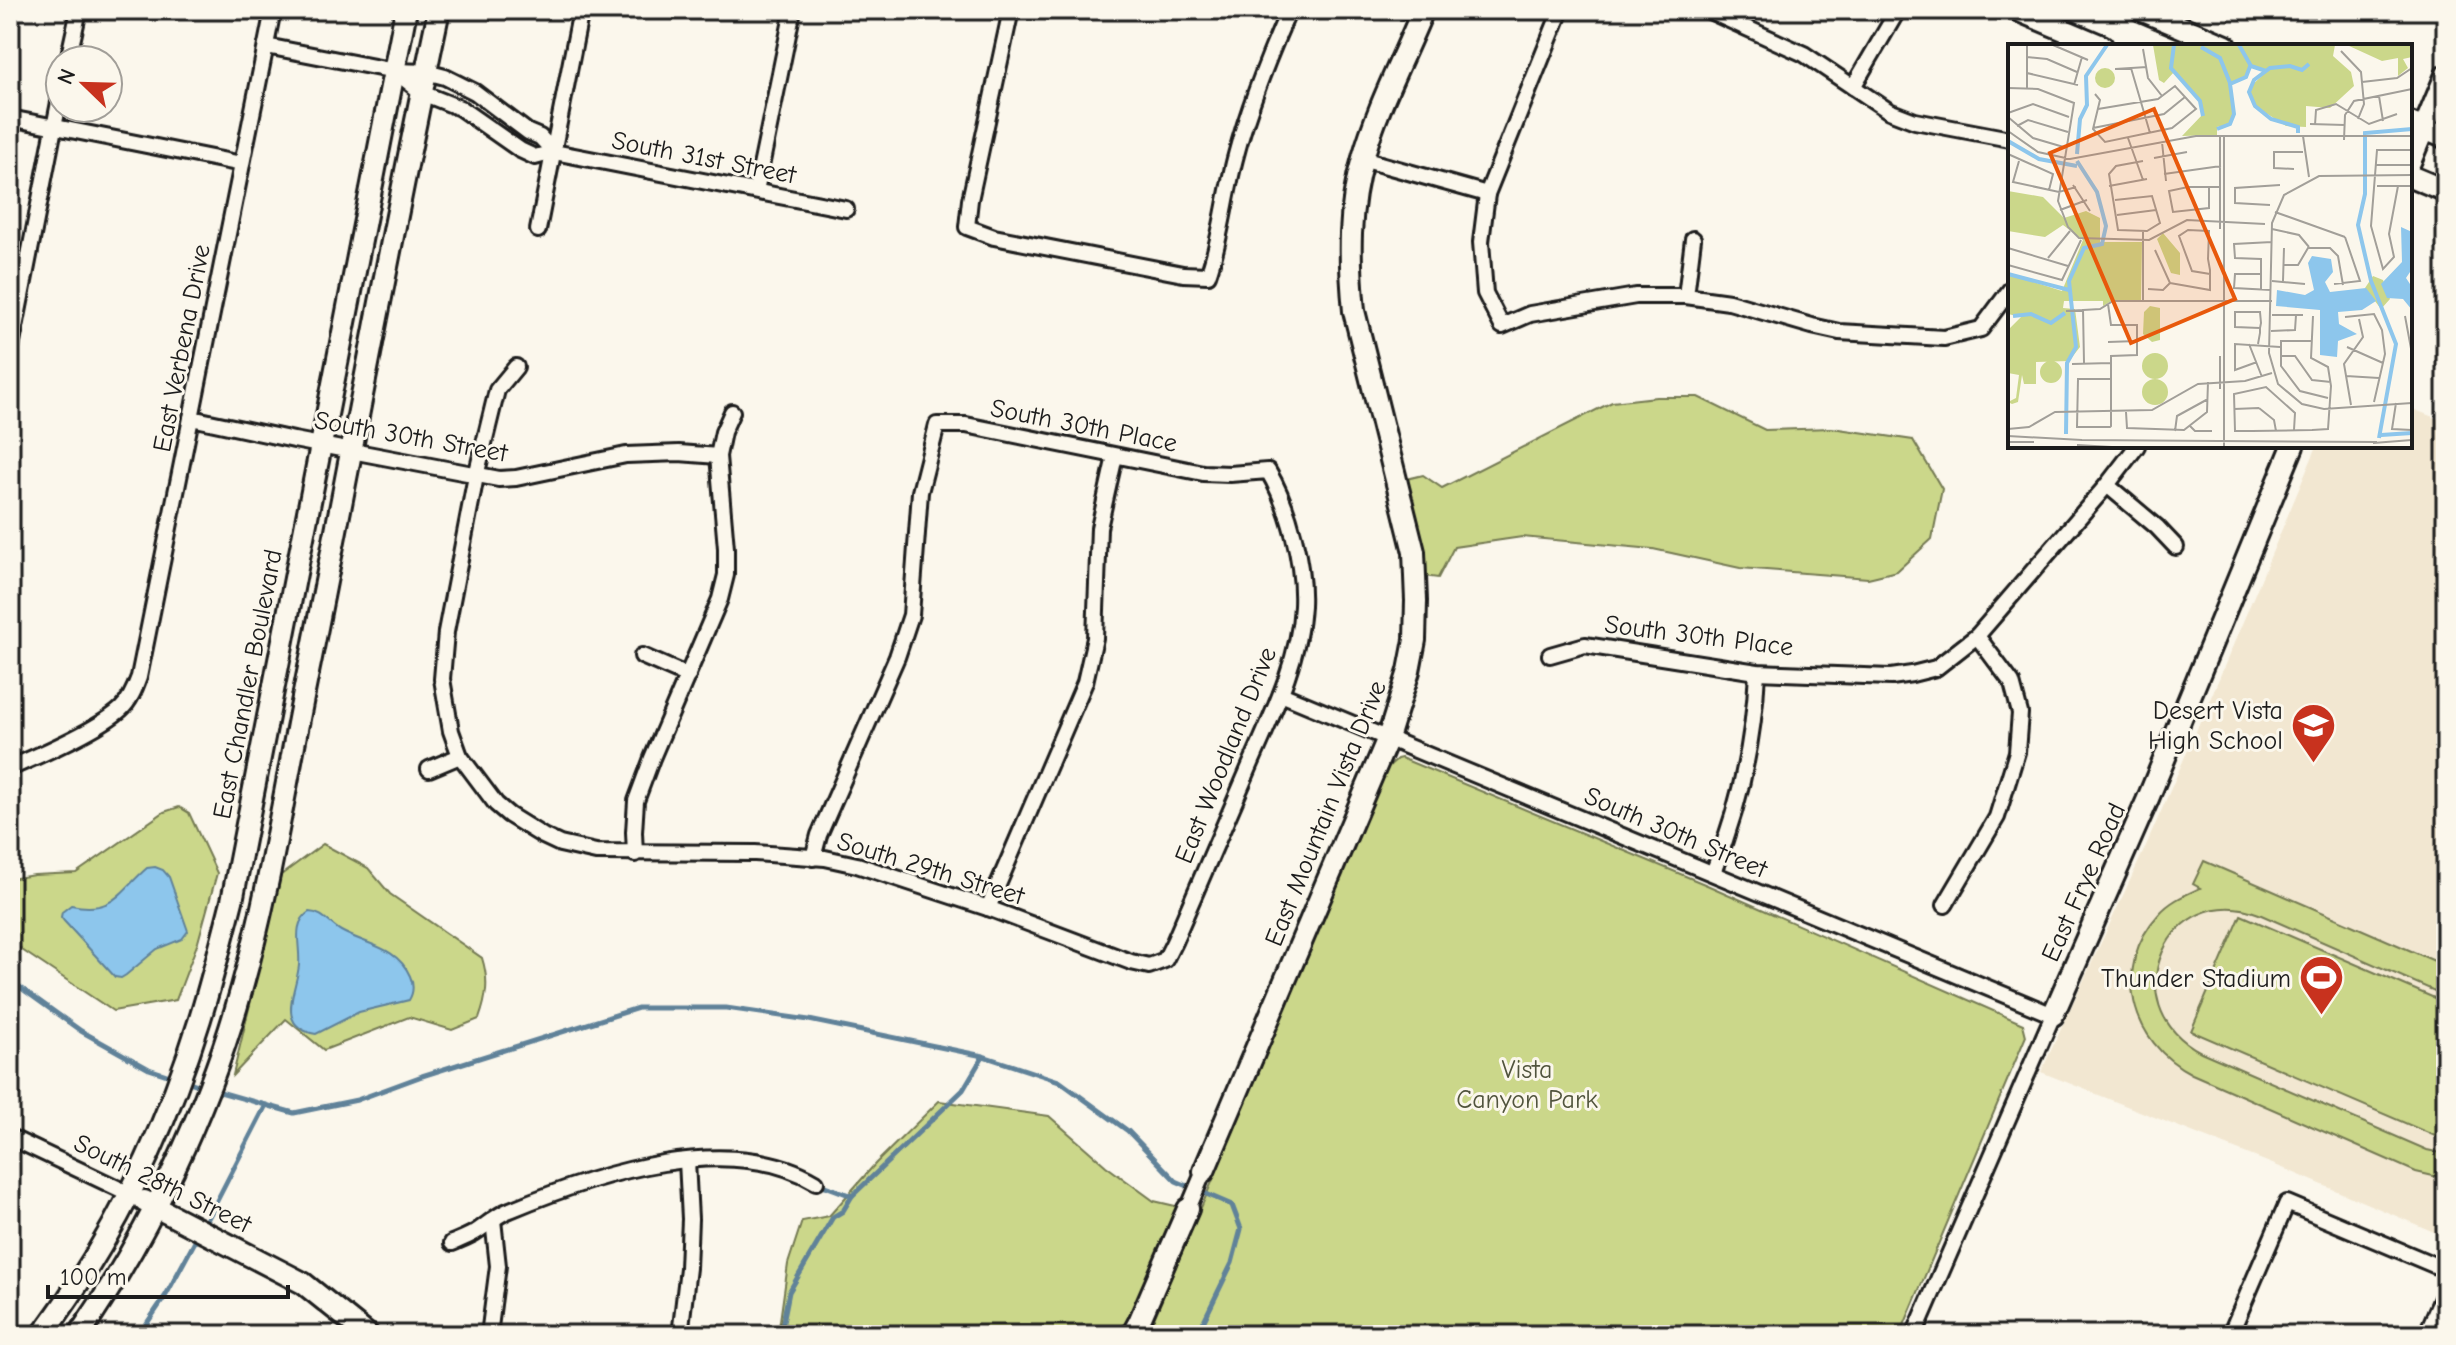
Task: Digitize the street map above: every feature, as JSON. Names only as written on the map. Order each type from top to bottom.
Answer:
[{"type":"main road","name":"East Chandler Boulevard","points":[[42,1335],[82,1278],[130,1194],[189,1051],[232,901],[406,10]]},
{"type":"main road","points":[[79,1335],[127,1260],[156,1207],[217,1067],[241,992],[260,911],[439,10]]},
{"type":"main road","points":[[2017,10],[2097,44]]},
{"type":"main road","points":[[2141,10],[2221,44]]},
{"type":"main road","name":"East Mountain Vista Drive","points":[[1204,1171],[1388,738],[1409,671],[1415,640],[1414,552],[1354,311],[1350,235],[1362,159],[1416,12]]},
{"type":"main road","points":[[2412,152],[2417,126],[2446,75]]},
{"type":"main road","points":[[2417,126],[2446,138]]},
{"type":"main road","points":[[2412,177],[2446,191]]},
{"type":"main road","name":"East Frye Road","points":[[2053,1015],[2147,801],[2292,448]]},
{"type":"main road","name":"South 28th Street","points":[[130,1194],[303,1283],[368,1335]]},
{"type":"main road","name":"East Mountain Vista Drive","points":[[1132,1335],[1188,1209]]},
{"type":"street","points":[[72,44],[79,10]]},
{"type":"street","name":"East Verbena Drive","points":[[10,768],[107,719],[122,708],[132,694],[145,654],[273,10]]},
{"type":"street","points":[[538,230],[581,10]]},
{"type":"street","points":[[756,191],[793,10]]},
{"type":"street","points":[[1011,10],[970,200],[967,227],[994,237],[1183,274],[1208,275],[1217,248],[1247,113],[1289,10]]},
{"type":"street","points":[[1561,10],[1487,194],[1481,242],[1485,293],[1502,326],[1530,314],[1636,296],[1686,296],[1729,302],[1839,332],[1944,338],[1981,329],[2008,293]]},
{"type":"street","points":[[1707,10],[1785,44],[1889,111],[1915,121],[2008,139]]},
{"type":"street","points":[[1853,87],[1898,10]]},
{"type":"street","points":[[266,46],[395,71]]},
{"type":"street","name":"South 31st Street","points":[[395,71],[424,82],[520,150],[535,157],[554,152],[846,209]]},
{"type":"street","name":"South 31st Street","points":[[395,71],[424,82],[459,83],[528,132],[540,137],[554,152]]},
{"type":"street","points":[[492,130],[503,113]]},
{"type":"street","points":[[10,118],[242,164]]},
{"type":"street","points":[[10,353],[55,126]]},
{"type":"street","points":[[1362,159],[1487,194]]},
{"type":"street","points":[[1686,296],[1693,239]]},
{"type":"street","points":[[429,769],[460,756],[451,731],[442,679],[446,632],[476,476],[497,390],[516,367]]},
{"type":"street","points":[[635,854],[636,801],[720,599],[726,575],[718,456],[723,432],[732,412]]},
{"type":"street","name":"South 30th Street","points":[[191,418],[499,479],[649,452],[718,456]]},
{"type":"street","name":"South 30th Place","points":[[813,858],[819,835],[897,657],[911,615],[920,492],[937,425],[966,425],[1203,473],[1268,471]]},
{"type":"street","name":"South 30th Place","points":[[1550,655],[1585,645],[1757,672],[1891,677],[1936,668],[1977,636],[2135,448]]},
{"type":"street","points":[[988,908],[1085,682],[1095,638],[1099,528],[1115,456]]},
{"type":"street","name":"East Woodland Drive","points":[[1165,960],[1281,694],[1294,649],[1302,605],[1299,562],[1282,494],[1268,471]]},
{"type":"street","points":[[2107,485],[2176,547]]},
{"type":"street","points":[[1945,905],[1997,817],[2017,752],[2020,713],[2012,683],[1977,636]]},
{"type":"street","points":[[642,656],[688,676]]},
{"type":"street","points":[[1713,873],[1744,779],[1751,742],[1757,672]]},
{"type":"street","name":"South 30th Street","points":[[1281,694],[2053,1015]]},
{"type":"street","name":"South 29th Street","points":[[460,756],[496,804],[527,827],[560,844],[596,852],[755,853],[857,865],[988,908],[1131,962],[1149,966],[1165,960]]},
{"type":"street","name":"East Frye Road","points":[[1914,1335],[2053,1015]]},
{"type":"street","name":"South 28th Street","points":[[12,1142],[130,1194]]},
{"type":"street","points":[[452,1243],[506,1211],[605,1177],[665,1163],[726,1159],[774,1164],[798,1171],[816,1182]]},
{"type":"street","points":[[680,1335],[689,1231],[687,1161]]},
{"type":"street","name":"East Mountain Vista Drive","points":[[1188,1209],[1204,1171]]},
{"type":"street","points":[[2230,1335],[2287,1203],[2446,1270]]},
{"type":"street","points":[[489,1335],[498,1266],[493,1220]]},
{"type":"street","points":[[2426,1335],[2446,1289]]},
{"type":"shaded area","name":"Desert Vista High School","points":[[2412,409],[2446,422],[2446,1237],[2041,1072],[2218,681],[2316,448],[2412,448]]},
{"type":"green space","points":[[1656,397],[1698,397],[1765,430],[1832,428],[1913,440],[1942,489],[1932,539],[1897,571],[1868,578],[1740,568],[1653,549],[1522,537],[1454,547],[1438,578],[1416,575],[1398,481],[1423,475],[1442,488],[1612,402]]},
{"type":"green space","name":"Vista Canyon Park","points":[[1401,758],[1707,885],[2023,1024],[2026,1036],[1900,1335],[1147,1335],[1388,767]]},
{"type":"green space","points":[[179,807],[189,813],[217,873],[198,942],[176,1000],[113,1011],[10,942],[10,879],[76,873],[164,812]]},
{"type":"green space","points":[[323,844],[368,868],[390,894],[482,958],[486,988],[479,1019],[452,1030],[409,1017],[324,1050],[286,1019],[233,1075],[281,875]]},
{"type":"green space","points":[[2204,861],[2446,966],[2446,996],[2259,914],[2227,908],[2199,914],[2177,930],[2162,952],[2156,978],[2159,1006],[2174,1031],[2201,1052],[2427,1150],[2446,1154],[2446,1179],[2416,1172],[2192,1074],[2171,1060],[2154,1043],[2134,1002],[2132,979],[2135,957],[2144,935],[2163,909],[2200,888],[2193,884]]},
{"type":"green space","name":"Thunder Stadium","points":[[2241,915],[2446,1003],[2446,1130],[2442,1139],[2191,1031]]},
{"type":"green space","points":[[939,1101],[1049,1116],[1106,1166],[1154,1201],[1188,1209],[1132,1335],[778,1335],[788,1264],[802,1221],[829,1216],[876,1163]]},
{"type":"water","points":[[155,867],[169,877],[188,931],[182,939],[157,949],[126,975],[115,977],[64,921],[62,912],[71,905],[107,904],[147,868]]},
{"type":"water","points":[[309,912],[397,958],[412,982],[413,991],[409,1000],[359,1012],[316,1034],[295,1024],[291,1006],[299,965],[298,929]]},
{"type":"waterway","points":[[10,980],[81,1031],[149,1069],[173,1077]]},
{"type":"waterway","points":[[213,1090],[294,1113],[357,1100],[422,1076],[638,1008],[726,1008],[809,1020],[983,1056],[1059,1081],[1128,1131],[1176,1181],[1232,1205],[1241,1229],[1232,1263],[1197,1335]]},
{"type":"waterway","points":[[817,1183],[852,1196],[963,1090],[983,1056]]},
{"type":"waterway","points":[[183,1080],[204,1087]]},
{"type":"waterway","points":[[203,1228],[266,1105]]},
{"type":"waterway","points":[[781,1332],[789,1292],[833,1217],[843,1211],[852,1196]]},
{"type":"waterway","points":[[139,1335],[166,1295],[198,1236]]},
{"type":"place","name":"Desert Vista High School","points":[[2314,764]]},
{"type":"place","name":"Thunder Stadium","points":[[2322,1017]]}]
